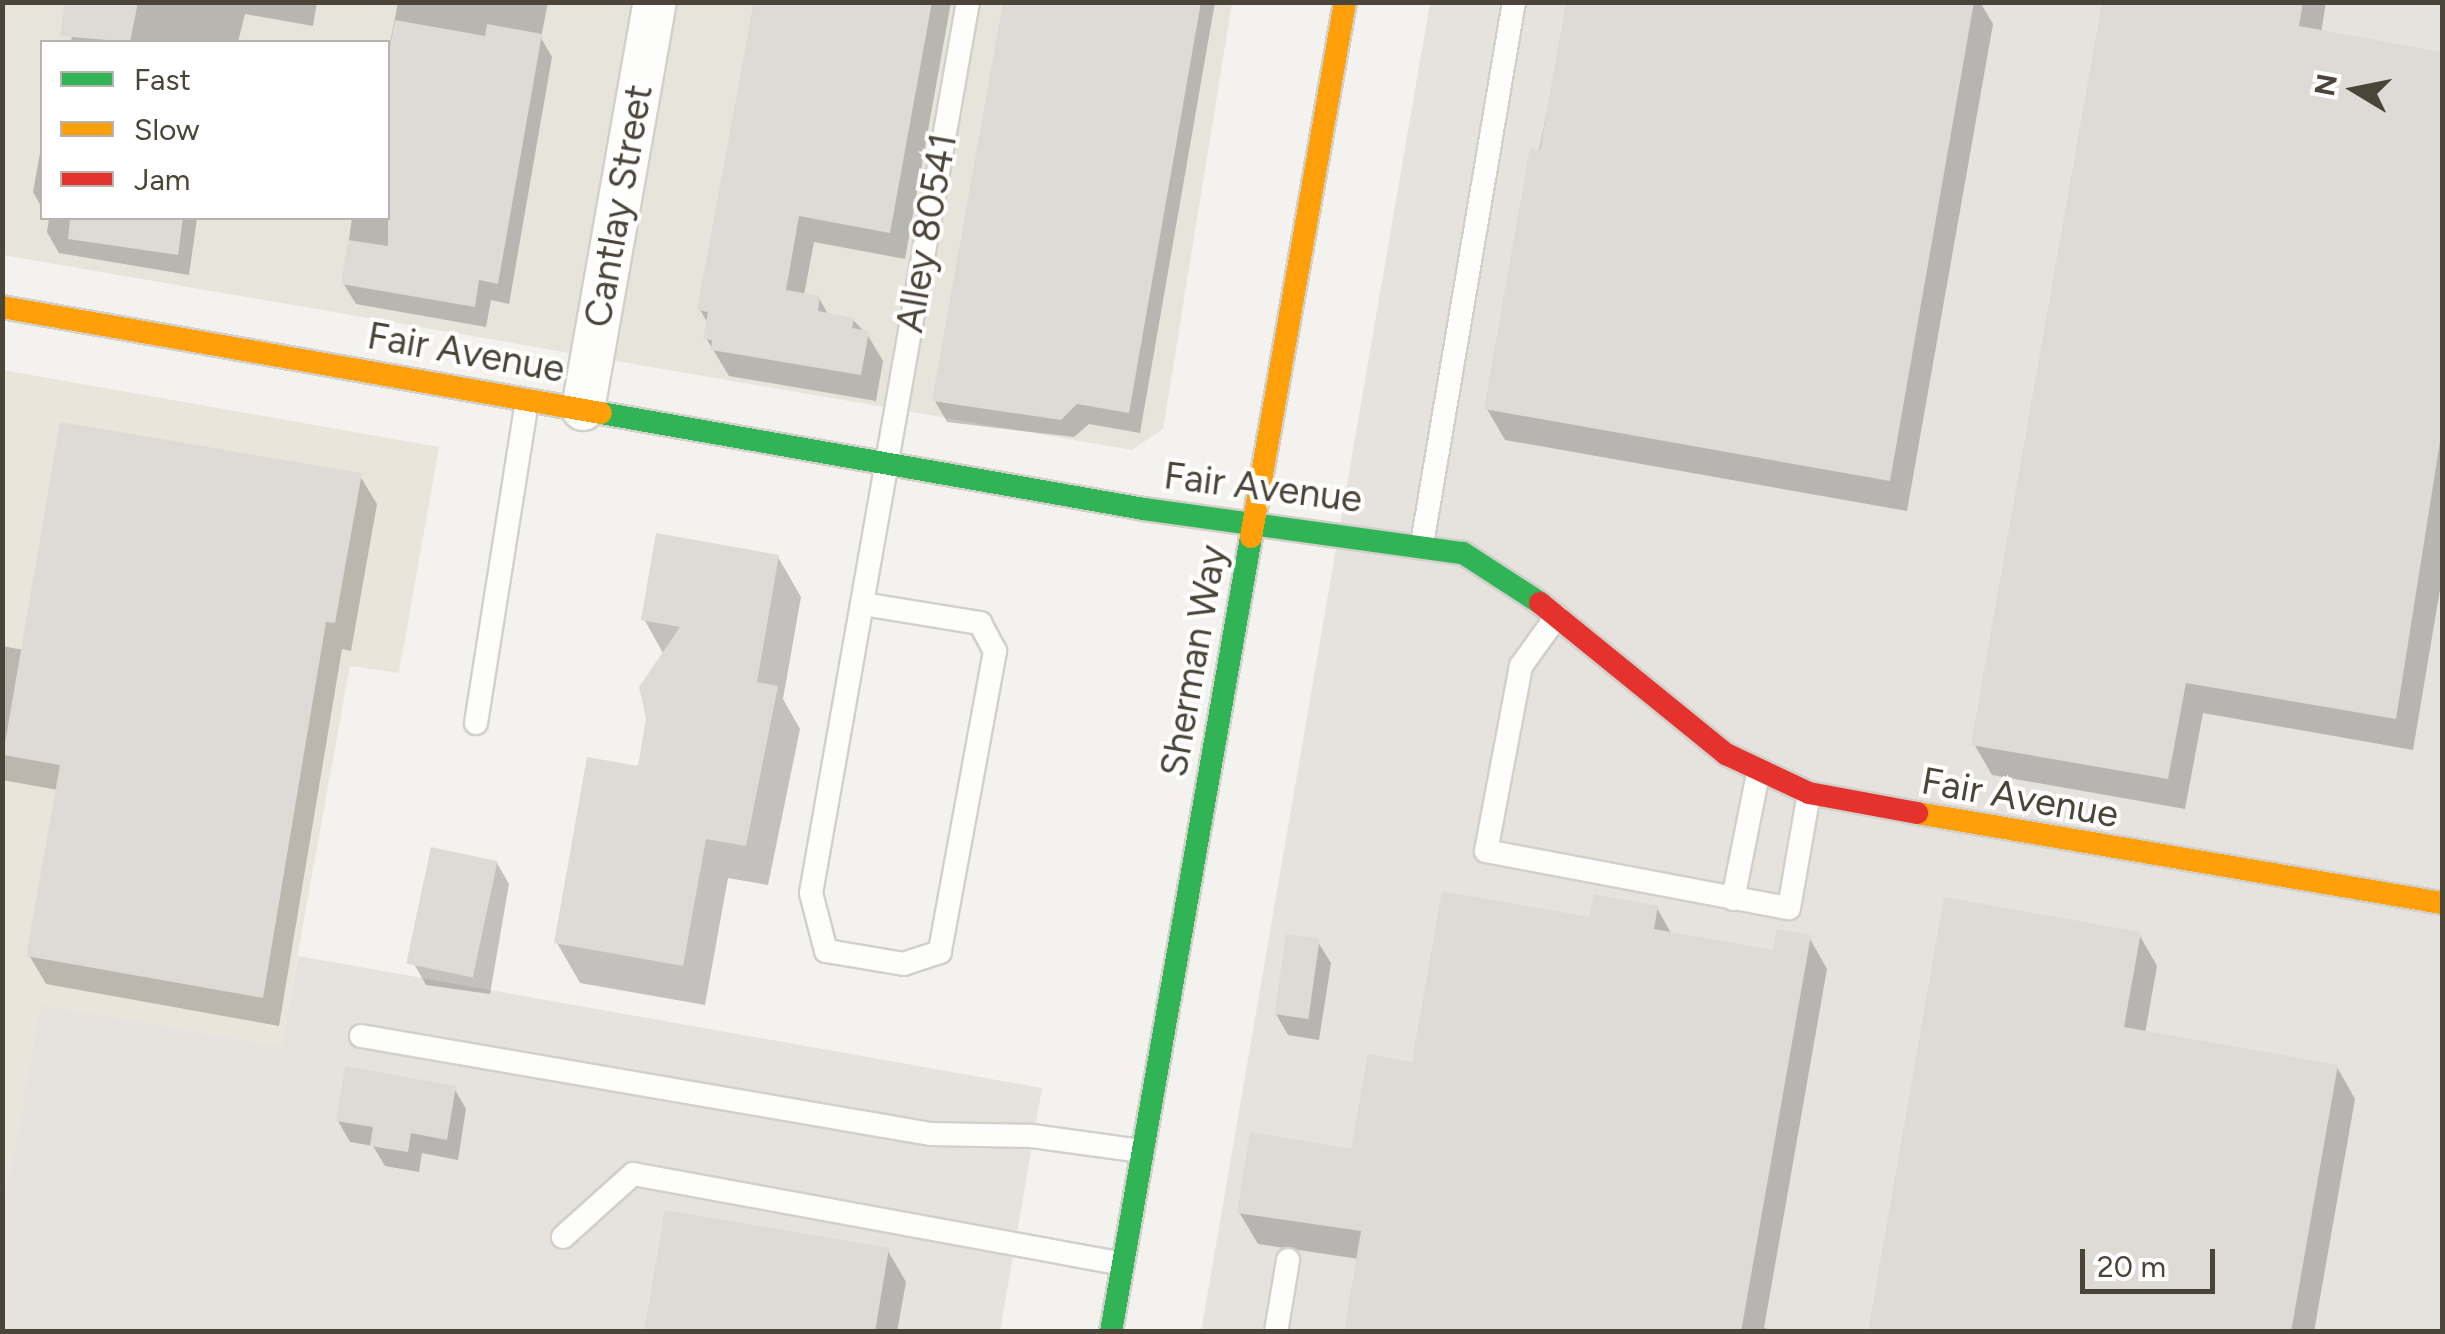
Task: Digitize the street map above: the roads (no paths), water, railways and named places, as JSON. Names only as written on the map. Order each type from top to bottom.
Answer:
[{"type":"street","name":"Cantlay Street","points":[[583,409],[654,2]]},
{"type":"street","name":"Sherman Way","points":[[1111,1332],[1346,2]]},
{"type":"street","name":"Fair Avenue","points":[[2,307],[886,464],[1422,544],[1463,554],[1506,575],[1758,774],[1810,793],[2378,897],[2442,903]]},
{"type":"lane","name":"Alley 80541","points":[[863,604],[980,623],[995,651],[940,952],[904,964],[826,951],[811,893],[968,2]]},
{"type":"lane","points":[[1422,544],[1514,2]]},
{"type":"lane","points":[[476,723],[527,400]]},
{"type":"lane","points":[[1557,616],[1522,666],[1486,851],[1789,908],[1810,793]]},
{"type":"lane","points":[[1733,899],[1758,774]]},
{"type":"lane","points":[[360,1036],[931,1134],[1032,1136],[1142,1151]]},
{"type":"lane","points":[[563,1237],[633,1174],[1123,1264]]},
{"type":"lane","points":[[1276,1332],[1288,1260]]}]
